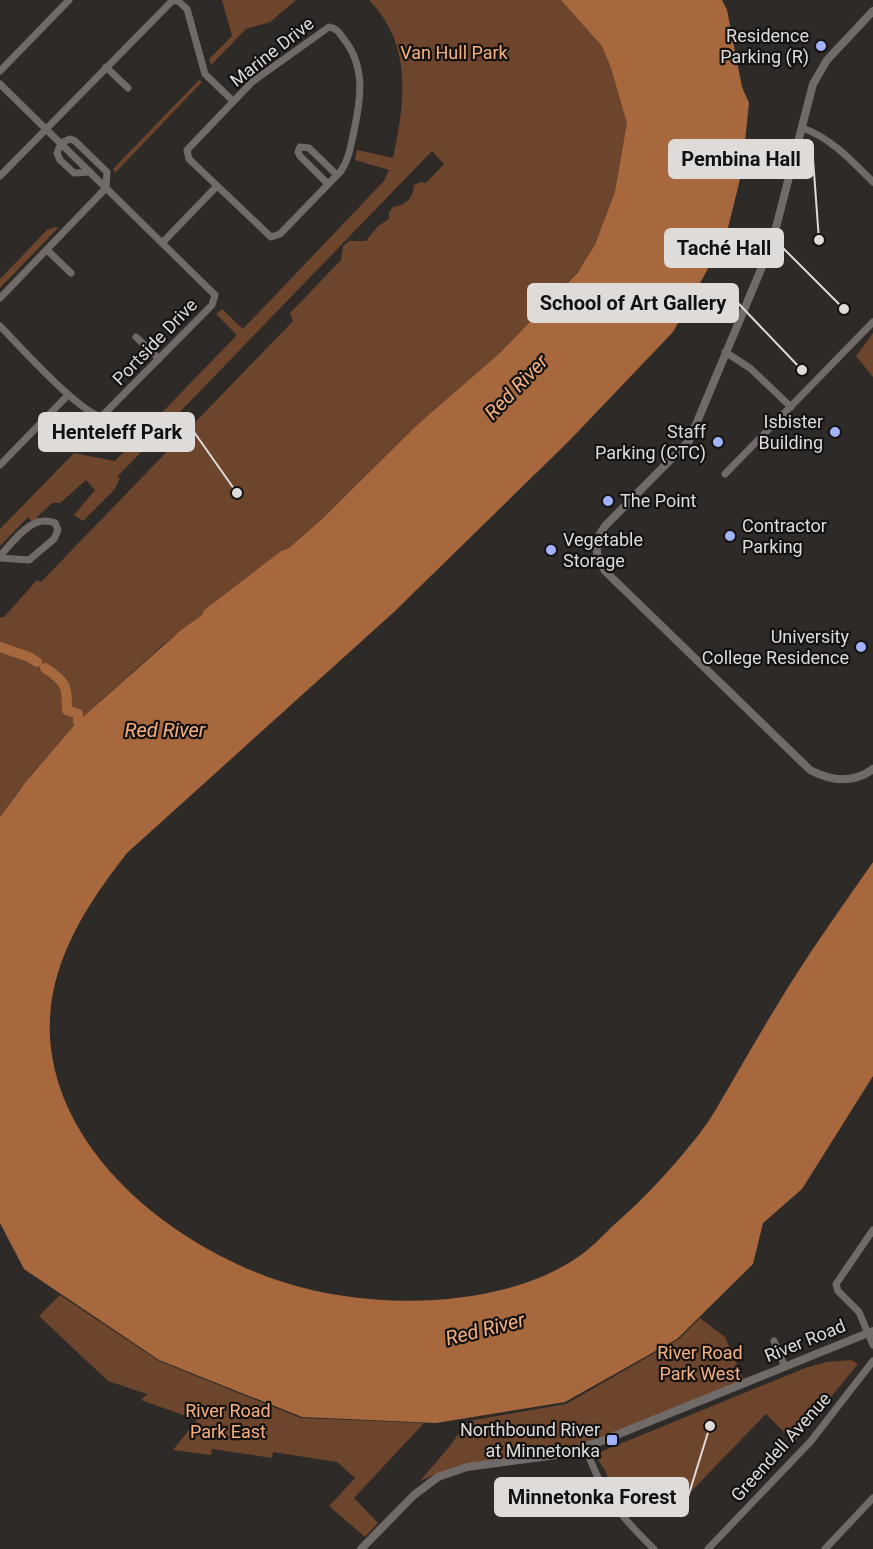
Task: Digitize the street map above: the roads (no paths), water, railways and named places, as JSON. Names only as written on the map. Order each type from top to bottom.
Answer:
[{"type":"street","points":[[0,71],[69,0]]},
{"type":"street","points":[[0,176],[166,5],[178,0],[187,9],[205,74],[233,101]]},
{"type":"street","points":[[873,11],[819,72],[772,243],[688,441],[605,526],[596,543],[597,555],[605,571],[802,763],[820,775],[840,780],[855,778],[873,769]]},
{"type":"street","name":"Marine Drive","points":[[333,28],[339,31],[354,53],[360,90],[347,160],[337,175],[275,237],[267,234],[216,187],[189,159],[188,150],[252,82],[323,30],[333,28]]},
{"type":"street","points":[[106,67],[128,88]]},
{"type":"street","points":[[0,84],[61,142]]},
{"type":"street","points":[[0,95],[8,92]]},
{"type":"street","points":[[802,128],[817,134],[838,148],[873,182]]},
{"type":"street","points":[[0,298],[106,188],[107,172],[75,141],[70,139],[61,142]]},
{"type":"street","points":[[61,142],[57,153],[60,160],[74,173],[90,172]]},
{"type":"street","name":"Portside Drive","points":[[0,326],[68,395],[92,414],[102,416],[215,300],[213,291],[61,142]]},
{"type":"street","points":[[328,184],[300,156],[298,152],[300,147],[309,147],[337,175]]},
{"type":"street","points":[[163,242],[216,187]]},
{"type":"street","points":[[47,250],[71,273]]},
{"type":"street","points":[[725,474],[872,322]]},
{"type":"street","points":[[136,337],[159,359]]},
{"type":"street","points":[[725,352],[750,368],[792,407]]},
{"type":"street","points":[[0,465],[68,395]]},
{"type":"street","points":[[47,519],[55,523],[58,530],[54,539],[29,560],[0,557],[25,530],[38,521],[47,519]]},
{"type":"street","points":[[873,1230],[836,1284],[838,1291],[859,1312],[870,1332],[873,1345]]},
{"type":"street","name":"River Road","points":[[365,1548],[414,1495],[438,1478],[467,1467],[525,1460],[585,1446],[870,1332]]},
{"type":"street","points":[[774,1341],[785,1367]]},
{"type":"street","name":"Greendell Avenue","points":[[708,1549],[811,1441],[873,1361]]},
{"type":"street","points":[[585,1446],[606,1496],[627,1523],[654,1549]]},
{"type":"street","points":[[825,1549],[873,1498]]},
{"type":"water","name":"Red River","points":[[561,0],[722,0],[727,10],[742,87],[749,103],[742,171],[726,236],[673,332],[569,441],[394,612],[127,853],[111,873],[71,939],[54,986],[50,1012],[50,1038],[58,1081],[75,1122],[99,1159],[130,1192],[165,1221],[203,1246],[243,1267],[283,1282],[317,1291],[354,1297],[432,1300],[471,1296],[509,1288],[544,1276],[575,1259],[591,1247],[639,1202],[704,1128],[792,981],[873,862],[873,1076],[802,1189],[763,1223],[753,1264],[677,1339],[565,1402],[436,1423],[302,1417],[159,1360],[24,1269],[0,1223],[0,817],[28,779],[76,723],[180,631],[202,615],[204,610],[281,551],[289,548],[322,519],[417,425],[500,353],[578,272],[595,245],[615,192],[627,123],[602,46]]},
{"type":"waterway","points":[[0,647],[37,662]]},
{"type":"waterway","points":[[45,668],[64,685],[67,710],[78,714],[78,721]]},
{"type":"place","name":"Residence Parking (R)","points":[[821,46]]},
{"type":"place","name":"Pembina Hall","points":[[819,240]]},
{"type":"place","name":"Taché Hall","points":[[844,309]]},
{"type":"place","name":"School of Art Gallery","points":[[802,370]]},
{"type":"place","name":"Isbister Building","points":[[835,432]]},
{"type":"place","name":"Staff Parking (CTC)","points":[[718,442]]},
{"type":"place","name":"Henteleff Park","points":[[237,493]]},
{"type":"place","name":"The Point","points":[[608,501]]},
{"type":"place","name":"Contractor Parking","points":[[730,536]]},
{"type":"place","name":"Vegetable Storage","points":[[551,550]]},
{"type":"place","name":"University College Residence","points":[[861,647]]},
{"type":"place","name":"Minnetonka Forest","points":[[710,1426]]},
{"type":"place","name":"Northbound River at Minnetonka","points":[[612,1440]]},
{"type":"park label","name":"Van Hull Park","points":[[454,53]]},
{"type":"park label","name":"River Road Park West","points":[[700,1363]]},
{"type":"park label","name":"River Road Park East","points":[[228,1421]]}]
